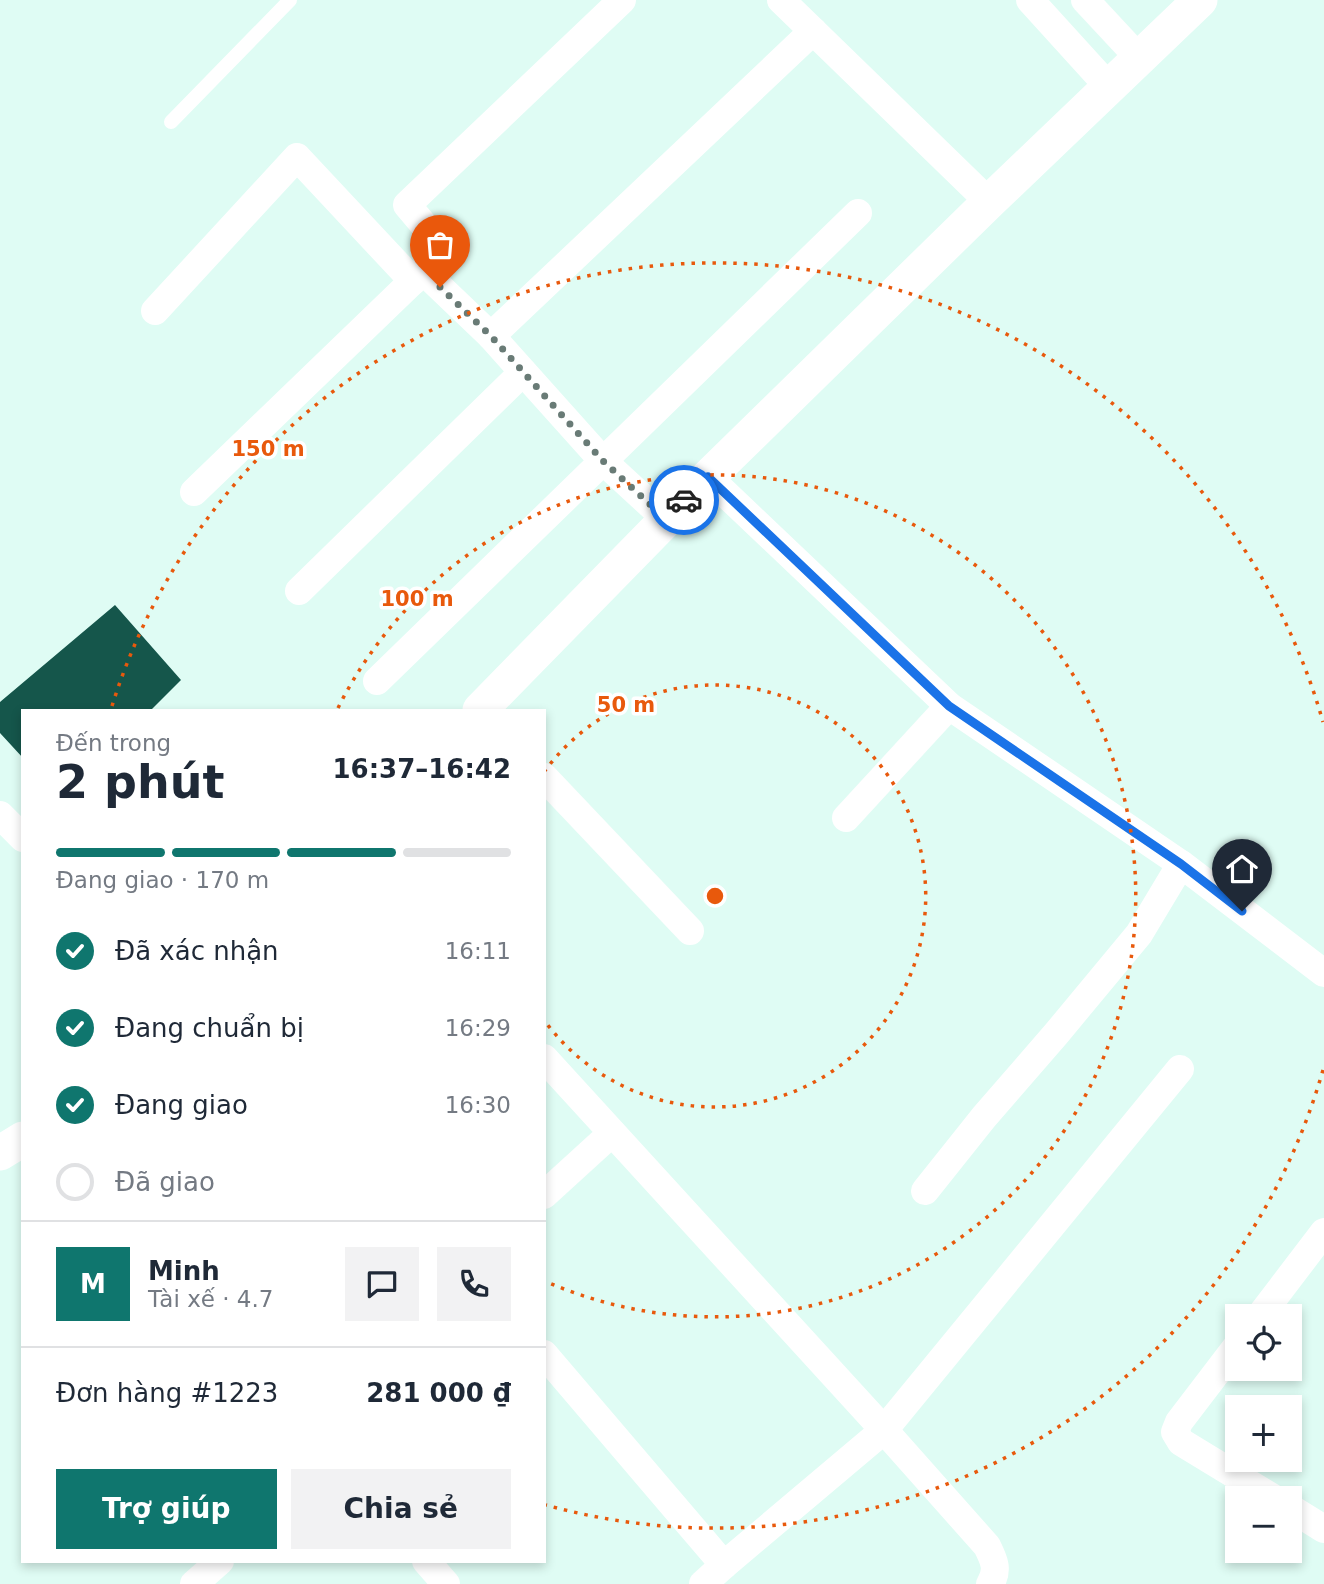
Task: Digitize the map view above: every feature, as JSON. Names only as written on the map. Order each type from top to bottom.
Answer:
[{"type":"street","points":[[194,492],[445,250],[407,205],[622,0]]},
{"type":"street","points":[[782,0],[989,202]]},
{"type":"street","points":[[1030,0],[1109,87]]},
{"type":"street","points":[[1086,0],[1139,58]]},
{"type":"street","points":[[482,709],[708,477],[1139,58],[1192,3]]},
{"type":"street","points":[[491,336],[813,31]]},
{"type":"street","points":[[155,311],[297,157],[418,276],[491,336],[603,461],[666,519]]},
{"type":"street","points":[[377,681],[858,213]]},
{"type":"street","points":[[299,591],[523,372]]},
{"type":"street","points":[[708,477],[949,706],[1181,864],[1324,973]]},
{"type":"street","points":[[846,818],[949,706]]},
{"type":"street","points":[[546,779],[690,931]]},
{"type":"street","points":[[0,816],[21,836]]},
{"type":"street","points":[[925,1191],[1139,933],[1181,864]]},
{"type":"street","points":[[546,1060],[987,1546],[995,1562],[994,1577],[990,1584]]},
{"type":"street","points":[[703,1584],[884,1430],[1180,1069]]},
{"type":"street","points":[[546,1193],[612,1133]]},
{"type":"street","points":[[0,1153],[21,1140]]},
{"type":"street","points":[[1269,1304],[1324,1232]]},
{"type":"street","points":[[546,1356],[724,1565]]},
{"type":"street","points":[[1225,1362],[1179,1422],[1175,1432],[1181,1442],[1253,1486]]},
{"type":"street","points":[[1302,1515],[1324,1529]]},
{"type":"street","points":[[194,1584],[218,1563]]},
{"type":"street","points":[[428,1563],[446,1584]]},
{"type":"lane","points":[[171,122],[290,0]]},
{"type":"building","points":[[115,605],[181,680],[152,709],[21,709],[21,756],[0,733],[0,702]]},
{"type":"way so far","points":[[440,287],[491,336],[603,461],[666,519],[684,500]]},
{"type":"route","points":[[684,500],[708,477],[949,706],[1181,864],[1242,911]]}]
